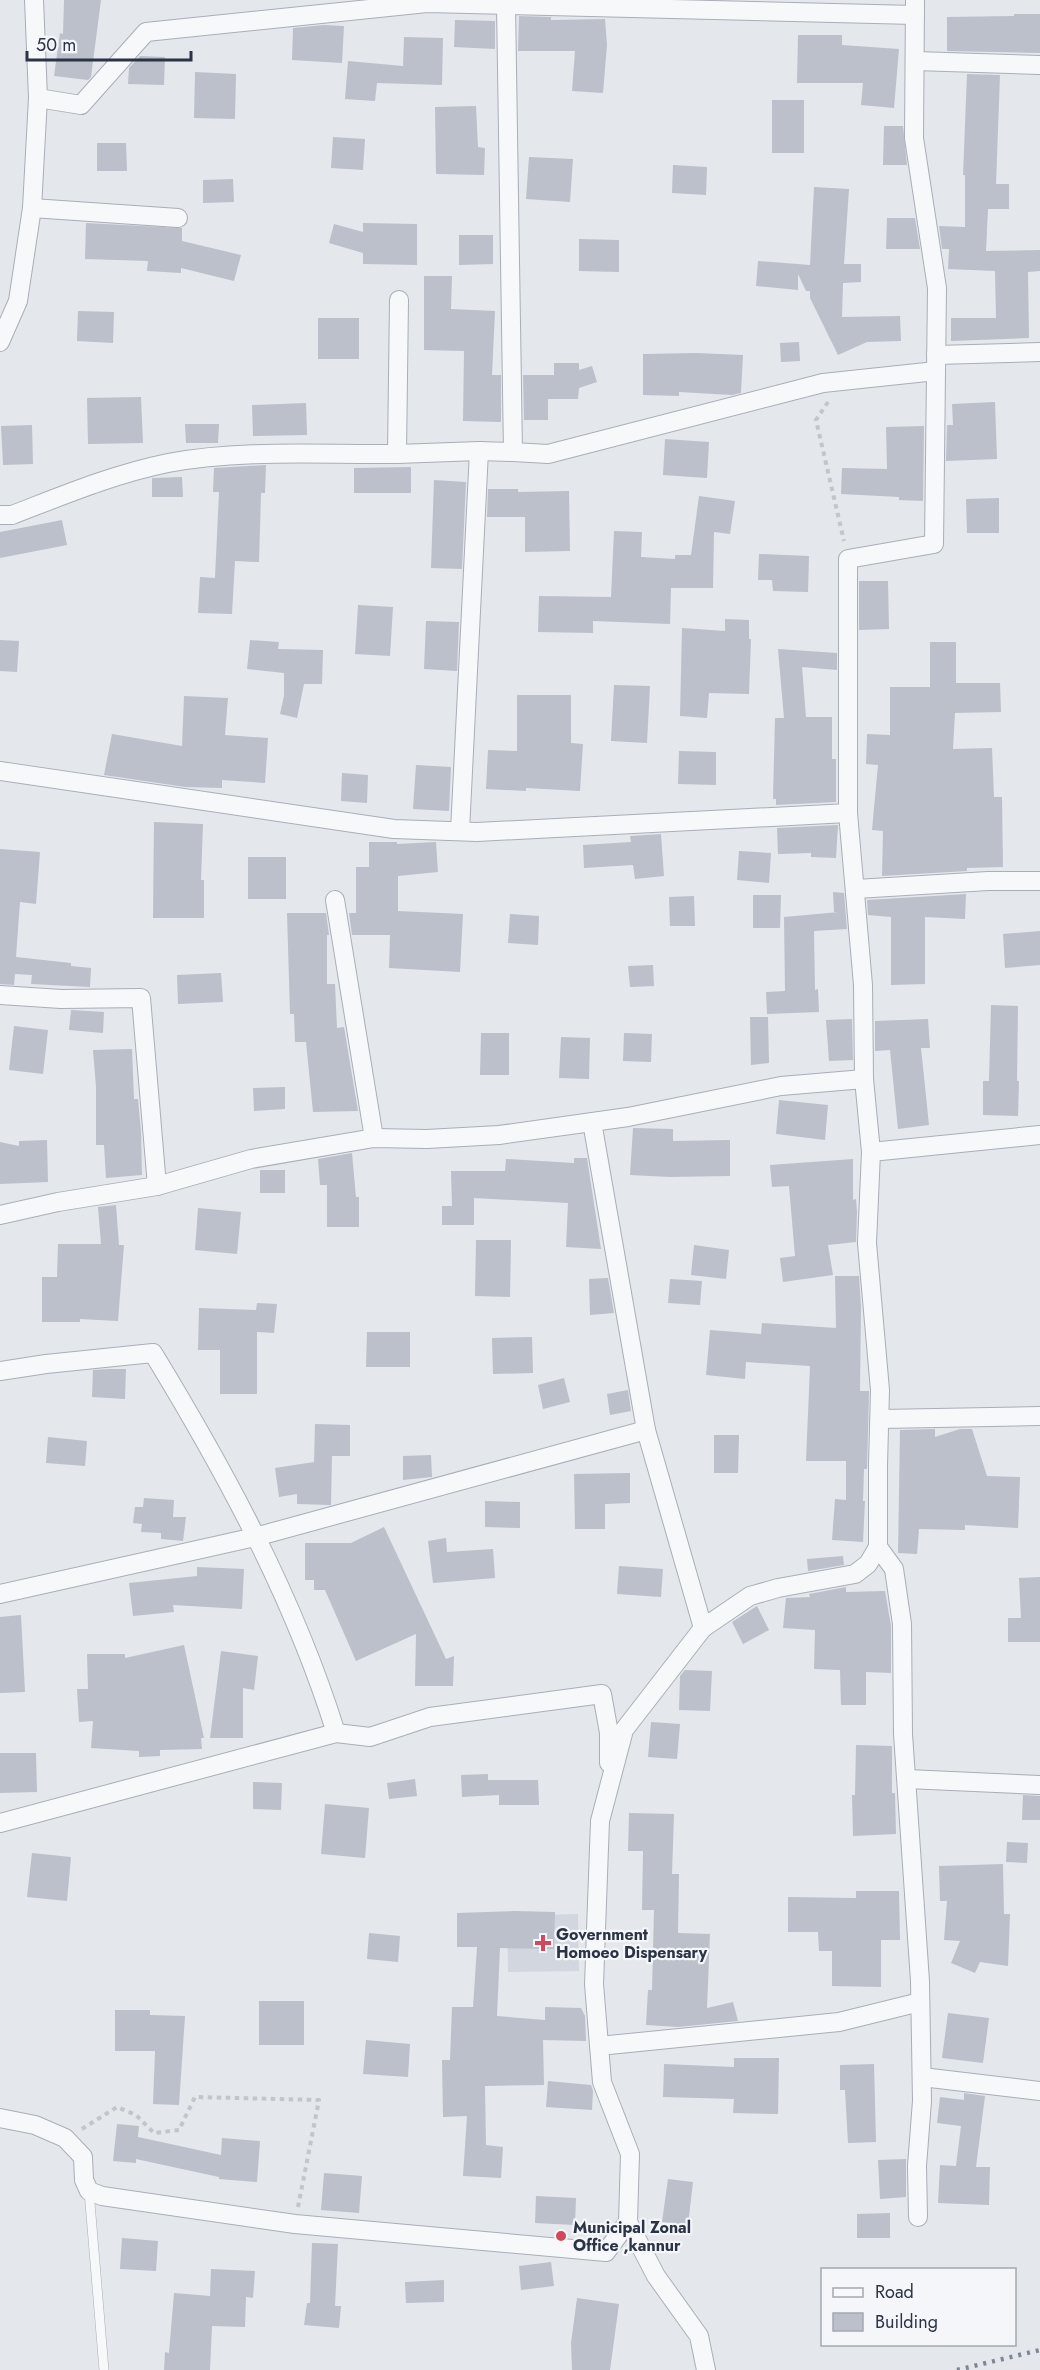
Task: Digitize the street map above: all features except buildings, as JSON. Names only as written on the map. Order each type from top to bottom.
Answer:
[{"type":"street","points":[[0,342],[18,301],[32,208],[38,98],[34,0]]},
{"type":"street","points":[[38,98],[81,105],[146,32],[427,3],[915,7],[914,138],[937,288],[934,544],[848,559],[848,813],[863,985],[864,1079],[871,1152],[867,1243],[880,1390],[878,1547],[868,1564],[855,1574],[778,1588],[750,1596],[703,1628],[624,1730],[600,1821],[594,1984],[602,2082],[630,2154],[628,2222],[656,2276],[699,2336],[706,2370]]},
{"type":"street","points":[[506,5],[513,452]]},
{"type":"street","points":[[915,61],[1040,65]]},
{"type":"street","points":[[32,208],[178,218]]},
{"type":"street","points":[[397,454],[399,300]]},
{"type":"street","points":[[0,515],[12,515],[107,478],[169,463],[231,455],[479,451],[548,454],[823,383],[839,382],[936,363],[1040,352]]},
{"type":"street","points":[[460,831],[479,451]]},
{"type":"street","points":[[0,771],[394,829],[460,831],[848,813]]},
{"type":"street","points":[[856,889],[988,881],[1040,881]]},
{"type":"street","points":[[335,900],[374,1138]]},
{"type":"street","points":[[0,995],[61,999],[141,998],[158,1186]]},
{"type":"street","points":[[0,1215],[58,1202],[158,1186],[251,1159],[374,1138],[427,1139],[499,1135],[592,1122],[781,1086],[864,1079]]},
{"type":"street","points":[[592,1122],[646,1430],[703,1628]]},
{"type":"street","points":[[871,1152],[1040,1135]]},
{"type":"street","points":[[0,1371],[153,1353],[226,1479],[255,1537],[318,1676],[336,1733]]},
{"type":"street","points":[[881,1419],[1040,1416]]},
{"type":"street","points":[[0,1594],[255,1537],[646,1430]]},
{"type":"street","points":[[878,1547],[894,1569],[902,1624],[901,1686],[920,2002],[922,2077],[916,2166],[918,2217]]},
{"type":"street","points":[[0,1823],[336,1733],[370,1737],[430,1717],[602,1694],[609,1733],[610,1782]]},
{"type":"street","points":[[907,1779],[1040,1785]]},
{"type":"street","points":[[599,2046],[839,2022],[920,2002]]},
{"type":"street","points":[[922,2077],[1040,2091]]},
{"type":"street","points":[[0,2118],[35,2125],[67,2140],[83,2157],[84,2180],[89,2191],[102,2196],[295,2224],[606,2252],[628,2222]]},
{"type":"lane","points":[[89,2191],[104,2370]]},
{"type":"path","points":[[839,382],[816,420],[848,559]]},
{"type":"path","points":[[67,2140],[92,2121],[117,2107],[136,2115],[154,2133],[178,2130],[195,2097],[319,2100],[295,2224]]},
{"type":"shaded area","name":"Government Homoeo Dispensary","points":[[578,1914],[579,1971],[508,1972],[507,1916]]},
{"type":"railway","points":[[957,2370],[1040,2350]]},
{"type":"place","name":"Government Homoeo Dispensary","points":[[543,1943]]},
{"type":"place","name":"Municipal Zonal Office ,kannur","points":[[561,2236]]}]
